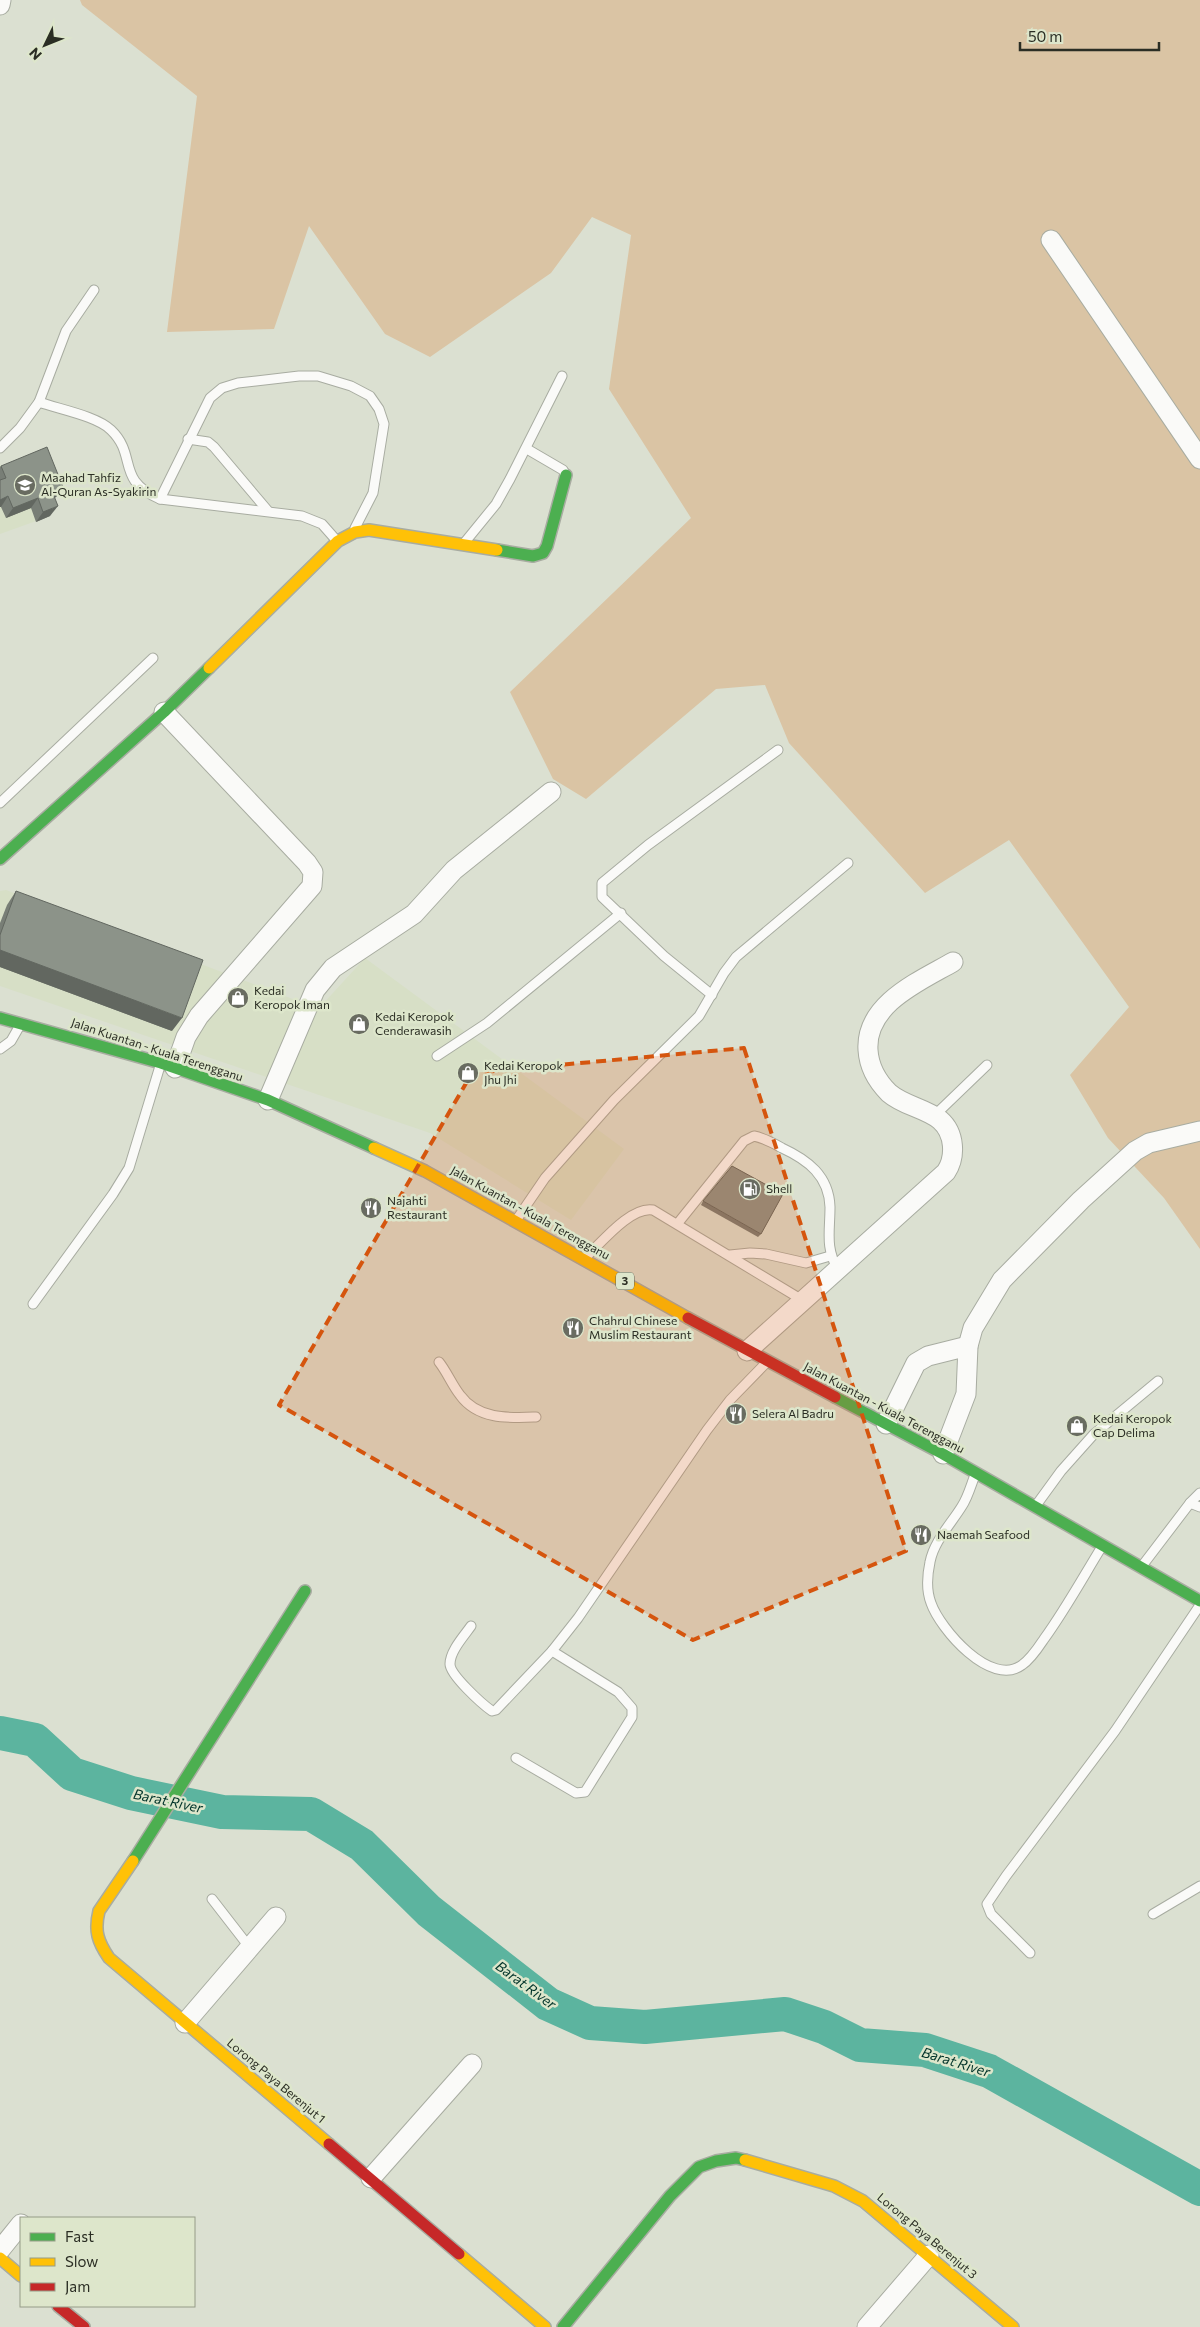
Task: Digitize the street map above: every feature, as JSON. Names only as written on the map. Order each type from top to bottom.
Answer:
[{"type":"main road","points":[[0,858],[164,712],[338,541],[354,530],[383,531],[533,556],[543,553],[547,546],[566,476]]},
{"type":"main road","name":"Jalan Kuantan - Kuala Terengganu","points":[[0,1018],[168,1066],[268,1100],[425,1171],[584,1258],[747,1351],[942,1454],[1200,1601]]},
{"type":"main road","name":"Lorong Paya Berenjut 1","points":[[305,1591],[158,1825],[99,1911],[94,1927],[97,1941],[109,1958],[545,2327]]},
{"type":"main road","name":"Lorong Paya Berenjut 3","points":[[563,2327],[670,2196],[699,2167],[716,2161],[736,2158],[762,2163],[834,2186],[863,2201],[929,2254],[1014,2327]]},
{"type":"main road","points":[[0,2258],[20,2275]]},
{"type":"main road","points":[[59,2307],[84,2327]]},
{"type":"street","points":[[0,6],[1,0]]},
{"type":"street","points":[[1051,240],[1200,459]]},
{"type":"street","points":[[164,712],[307,863],[313,872],[312,886],[199,1016],[168,1066]]},
{"type":"street","points":[[268,1100],[315,990],[333,968],[414,914],[454,870],[552,792]]},
{"type":"street","points":[[747,1351],[804,1300],[834,1263],[946,1172],[952,1163],[950,1138],[946,1128],[934,1116],[906,1104],[881,1084],[868,1060],[867,1038],[872,1023],[880,1012],[908,988],[953,962]]},
{"type":"street","points":[[942,1454],[966,1394],[968,1346],[973,1328],[982,1310],[1002,1280],[1121,1163],[1149,1143],[1200,1131]]},
{"type":"street","points":[[886,1424],[916,1363],[928,1356],[968,1346]]},
{"type":"street","points":[[185,2023],[276,1917]]},
{"type":"street","points":[[371,2178],[472,2064]]},
{"type":"street","points":[[0,2250],[20,2225]]},
{"type":"street","points":[[868,2327],[929,2254]]},
{"type":"lane","points":[[0,448],[20,428],[39,402],[66,331],[94,290]]},
{"type":"lane","points":[[160,499],[188,439],[210,398],[222,388],[238,383],[275,378],[318,376],[351,386],[370,396],[379,409],[384,424],[373,493],[354,530]]},
{"type":"lane","points":[[463,544],[496,504],[527,449],[562,376]]},
{"type":"lane","points":[[39,402],[99,422],[110,428],[121,442],[130,473],[136,485],[146,493],[160,499],[302,516],[322,524],[338,541]]},
{"type":"lane","points":[[188,439],[208,442],[214,447],[268,511]]},
{"type":"lane","points":[[527,449],[563,470],[566,476]]},
{"type":"lane","points":[[0,803],[154,658]]},
{"type":"lane","points":[[712,995],[664,956],[602,897],[602,883],[648,845],[778,750]]},
{"type":"lane","points":[[515,1221],[545,1178],[614,1100],[699,1016],[736,957],[848,863]]},
{"type":"lane","points":[[437,1056],[487,1023],[620,913]]},
{"type":"lane","points":[[0,1049],[11,1041],[22,1023]]},
{"type":"lane","points":[[934,1116],[987,1065]]},
{"type":"lane","points":[[33,1304],[113,1194],[129,1168],[168,1066]]},
{"type":"lane","points":[[678,1223],[744,1141],[754,1136],[803,1158],[819,1173],[826,1185],[830,1205],[828,1241],[834,1263],[806,1263],[766,1254],[730,1255]]},
{"type":"lane","points":[[584,1258],[630,1216],[646,1209],[653,1210],[678,1223],[804,1300]]},
{"type":"lane","points":[[471,1626],[452,1656],[450,1666],[455,1675],[492,1711],[496,1710],[552,1651],[578,1618],[707,1430],[730,1400],[768,1361]]},
{"type":"lane","points":[[439,1362],[466,1402],[485,1414],[502,1418],[536,1417]]},
{"type":"lane","points":[[1034,1508],[1061,1471],[1094,1434],[1158,1381]]},
{"type":"lane","points":[[976,1474],[962,1505],[945,1530],[930,1560],[927,1590],[931,1605],[953,1639],[982,1662],[998,1669],[1011,1670],[1021,1666],[1033,1655],[1052,1629],[1102,1546]]},
{"type":"lane","points":[[1140,1568],[1190,1503],[1200,1493]]},
{"type":"lane","points":[[1190,1503],[1200,1507]]},
{"type":"lane","points":[[1030,1953],[991,1914],[987,1904],[1115,1730],[1200,1605]]},
{"type":"lane","points":[[516,1758],[576,1793],[585,1792],[632,1717],[632,1708],[618,1692],[552,1651]]},
{"type":"lane","points":[[1153,1914],[1200,1886]]},
{"type":"lane","points":[[212,1900],[250,1948]]},
{"type":"highlighted area","points":[[744,1048],[906,1551],[693,1640],[279,1405],[472,1073]]},
{"type":"shaded area","points":[[80,0],[1200,0],[1200,1249],[1164,1198],[1108,1138],[1070,1075],[1129,1007],[1009,840],[925,893],[789,743],[765,685],[716,689],[586,799],[553,779],[510,692],[691,518],[609,389],[631,235],[592,217],[551,273],[430,357],[385,334],[309,226],[274,329],[167,332],[197,96],[82,5]]},
{"type":"shaded area","name":"Maahad Tahfiz Al-Quran As-Syakirin","points":[[0,464],[4,472],[56,497],[45,502],[50,516],[0,534]]},
{"type":"shaded area","points":[[6,890],[298,1001],[321,1006],[365,958],[624,1149],[571,1220],[430,1133],[0,986],[0,891]]},
{"type":"building","name":"Maahad Tahfiz Al-Quran As-Syakirin","points":[[47,447],[63,487],[52,491],[58,506],[43,512],[38,498],[13,508],[8,496],[0,500],[0,480],[6,478],[1,466]]},
{"type":"building","points":[[16,891],[203,960],[182,1018],[0,950],[0,935]]},
{"type":"building","points":[[732,1166],[783,1194],[761,1234],[703,1201]]},
{"type":"waterway","name":"Barat River","points":[[0,1733],[35,1740],[72,1774],[131,1793],[222,1812],[311,1814],[362,1845],[429,1911],[548,2004],[590,2023],[645,2027],[785,2014],[824,2027],[860,2045],[925,2050],[989,2071],[1200,2189]]},
{"type":"traffic: fast","points":[[497,550],[533,556],[543,553],[547,546],[566,475]]},
{"type":"traffic: fast","points":[[0,859],[164,712],[209,668]]},
{"type":"traffic: fast","points":[[0,1018],[161,1063],[268,1100],[374,1148]]},
{"type":"traffic: fast","points":[[835,1397],[943,1454],[1200,1601]]},
{"type":"traffic: fast","points":[[133,1861],[305,1591]]},
{"type":"traffic: fast","points":[[563,2327],[670,2196],[699,2167],[716,2161],[736,2158],[745,2160]]},
{"type":"traffic: slow","points":[[209,668],[338,541],[355,532],[369,530],[497,550]]},
{"type":"traffic: slow","points":[[374,1148],[425,1171],[688,1318]]},
{"type":"traffic: slow","points":[[133,1861],[99,1911],[98,1936],[109,1958],[329,2144]]},
{"type":"traffic: slow","points":[[745,2160],[834,2186],[863,2201],[1013,2327]]},
{"type":"traffic: slow","points":[[459,2254],[545,2327]]},
{"type":"traffic: slow","points":[[0,2258],[20,2275]]},
{"type":"traffic: jam","points":[[688,1318],[835,1397]]},
{"type":"traffic: jam","points":[[329,2144],[459,2254]]},
{"type":"traffic: jam","points":[[59,2307],[84,2327]]},
{"type":"place","name":"Maahad Tahfiz Al-Quran As-Syakirin","points":[[25,485]]},
{"type":"place","name":"Kedai Keropok Iman","points":[[238,998]]},
{"type":"place","name":"Kedai Keropok Cenderawasih","points":[[359,1024]]},
{"type":"place","name":"Kedai Keropok Jhu Jhi","points":[[468,1073]]},
{"type":"place","name":"Shell","points":[[750,1189]]},
{"type":"place","name":"Najahti Restaurant","points":[[371,1208]]},
{"type":"place","name":"Chahrul Chinese Muslim Restaurant","points":[[573,1328]]},
{"type":"place","name":"Selera Al Badru","points":[[736,1414]]},
{"type":"place","name":"Kedai Keropok Cap Delima","points":[[1077,1426]]},
{"type":"place","name":"Naemah Seafood","points":[[921,1535]]}]
